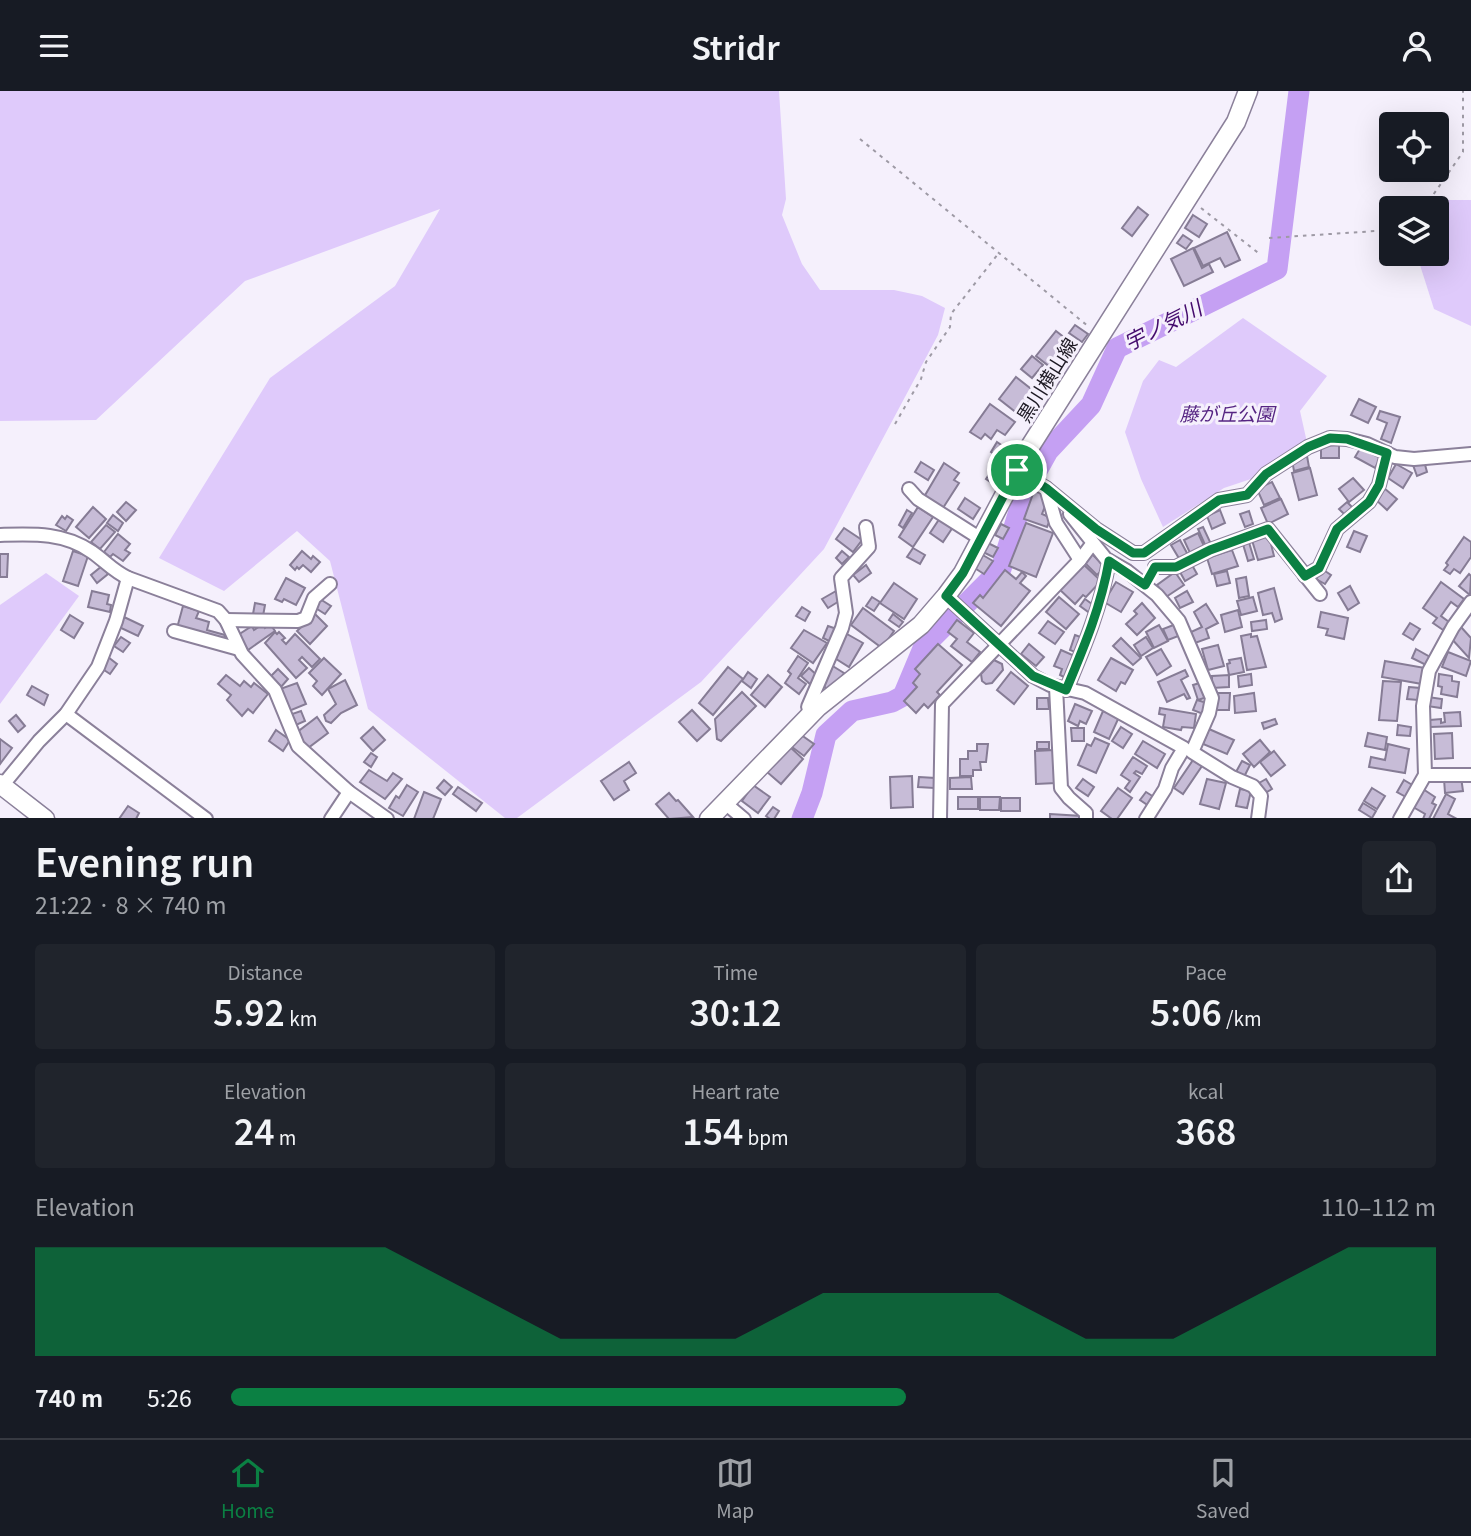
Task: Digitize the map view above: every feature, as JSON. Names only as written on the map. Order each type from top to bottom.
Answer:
[{"type":"main road","name":"黒川横山線","points":[[709,818],[812,714],[921,625],[954,605],[963,573],[1021,472],[1031,445],[1236,123],[1248,91]]},
{"type":"main road","points":[[1,785],[45,818]]},
{"type":"street","points":[[1021,472],[1058,497],[1096,529],[1133,553],[1144,553],[1219,500],[1247,495],[1266,474],[1308,447],[1330,438],[1347,439],[1395,457],[1414,459],[1471,454]]},
{"type":"street","points":[[1305,576],[1319,568],[1337,529],[1369,502],[1379,485],[1387,453]]},
{"type":"street","points":[[1042,485],[1056,523],[1080,560]]},
{"type":"street","points":[[909,489],[918,499],[981,539]]},
{"type":"street","points":[[1058,497],[1092,544],[1109,561],[1157,595],[1179,621],[1212,698],[1209,713],[1192,752],[1231,777],[1253,786],[1261,796],[1258,818]]},
{"type":"street","points":[[812,714],[808,707],[846,613],[841,577],[869,547],[866,527]]},
{"type":"street","points":[[1155,567],[1176,567],[1210,550],[1268,529],[1320,594]]},
{"type":"street","points":[[0,535],[44,534],[75,543],[93,552],[114,572],[218,611],[226,620],[239,649],[275,690],[298,746],[349,792],[387,818]]},
{"type":"street","points":[[940,818],[942,704],[1080,560],[1092,544]]},
{"type":"street","points":[[1144,553],[1155,567]]},
{"type":"street","points":[[1086,818],[1086,813],[1061,788],[1061,688],[1093,628],[1109,561]]},
{"type":"street","points":[[1145,585],[1155,567]]},
{"type":"street","points":[[1,785],[66,714],[98,667],[116,621],[128,578]]},
{"type":"street","points":[[226,620],[298,621],[306,618],[314,598],[330,584]]},
{"type":"street","points":[[1400,818],[1425,775],[1423,706],[1429,671],[1453,627],[1471,602]]},
{"type":"street","points":[[954,605],[1033,676],[1061,688],[1085,693],[1184,748],[1172,768],[1165,789],[1146,818]]},
{"type":"street","points":[[174,631],[239,649]]},
{"type":"street","points":[[66,714],[206,818]]},
{"type":"street","points":[[1425,775],[1471,775]]},
{"type":"street","points":[[331,818],[349,792]]},
{"type":"street","points":[[725,803],[744,818]]},
{"type":"path","points":[[1432,196],[1463,152],[1463,91]]},
{"type":"path","points":[[860,139],[1100,336]]},
{"type":"path","points":[[1188,198],[1261,255]]},
{"type":"path","points":[[1269,238],[1379,231]]},
{"type":"path","points":[[895,424],[921,379],[926,362],[950,327],[951,314],[999,253]]},
{"type":"green space","points":[[0,91],[779,91],[786,199],[782,215],[802,264],[820,290],[894,290],[922,296],[945,308],[938,335],[824,549],[701,682],[517,818],[505,818],[368,709],[330,561],[297,531],[224,591],[159,558],[270,378],[395,286],[440,209],[245,281],[96,420],[0,421]]},
{"type":"green space","points":[[1449,200],[1471,200],[1471,326],[1434,309],[1420,266],[1449,266]]},
{"type":"green space","name":"藤が丘公園","points":[[1243,318],[1327,376],[1300,411],[1308,447],[1254,478],[1224,488],[1163,527],[1141,479],[1125,432],[1143,381],[1159,360],[1176,367]]},
{"type":"green space","points":[[46,573],[79,596],[0,704],[0,605]]},
{"type":"building","points":[[1138,207],[1148,215],[1132,236],[1122,228]]},
{"type":"building","points":[[1193,215],[1207,224],[1199,237],[1185,228]]},
{"type":"building","points":[[1227,232],[1240,260],[1225,267],[1220,258],[1203,266],[1194,248]]},
{"type":"building","points":[[1183,235],[1192,241],[1186,249],[1177,243]]},
{"type":"building","points":[[1193,248],[1202,268],[1209,264],[1213,272],[1184,286],[1171,259]]},
{"type":"building","points":[[1075,325],[1088,334],[1082,342],[1069,333]]},
{"type":"building","points":[[1056,331],[1070,342],[1050,367],[1036,356]]},
{"type":"building","points":[[1032,356],[1043,365],[1032,378],[1021,369]]},
{"type":"building","points":[[1016,377],[1035,392],[1018,414],[999,399]]},
{"type":"building","points":[[1359,399],[1376,407],[1368,423],[1351,415]]},
{"type":"building","points":[[990,404],[1015,422],[1005,435],[997,430],[991,439],[985,434],[981,439],[970,432]]},
{"type":"building","points":[[1380,411],[1400,417],[1391,443],[1381,439],[1387,423],[1377,419]]},
{"type":"building","points":[[997,442],[1013,453],[1007,463],[991,452]]},
{"type":"building","points":[[1339,445],[1339,458],[1321,458],[1321,446]]},
{"type":"building","points":[[1361,447],[1381,457],[1375,468],[1355,457]]},
{"type":"building","points":[[1307,456],[1309,467],[1294,471],[1292,460]]},
{"type":"building","points":[[1424,461],[1427,472],[1417,476],[1413,465]]},
{"type":"building","points":[[921,462],[934,470],[928,480],[915,472]]},
{"type":"building","points":[[944,463],[959,473],[954,480],[959,483],[943,508],[924,497]]},
{"type":"building","points":[[1396,464],[1412,473],[1403,488],[1388,478]]},
{"type":"building","points":[[994,467],[1005,474],[996,486],[986,479]]},
{"type":"building","points":[[1310,468],[1317,495],[1299,500],[1292,473]]},
{"type":"building","points":[[1353,478],[1364,490],[1349,502],[1339,489]]},
{"type":"building","points":[[1272,482],[1280,498],[1264,505],[1257,489]]},
{"type":"building","points":[[1384,488],[1397,499],[1387,510],[1375,499]]},
{"type":"building","points":[[1034,491],[1049,496],[1042,514],[1051,518],[1047,527],[1024,519]]},
{"type":"building","points":[[965,498],[980,508],[973,519],[958,509]]},
{"type":"building","points":[[1281,499],[1288,514],[1268,524],[1261,508]]},
{"type":"building","points":[[126,502],[136,510],[126,521],[117,512]]},
{"type":"building","points":[[1347,502],[1354,509],[1346,516],[1339,509]]},
{"type":"building","points":[[93,507],[106,519],[89,538],[76,527]]},
{"type":"building","points":[[918,507],[933,517],[913,547],[899,537]]},
{"type":"building","points":[[907,510],[912,513],[903,528],[899,525]]},
{"type":"building","points":[[1220,510],[1225,523],[1212,529],[1207,516]]},
{"type":"building","points":[[1249,511],[1253,524],[1245,527],[1240,514]]},
{"type":"building","points":[[113,515],[123,523],[118,531],[107,523]]},
{"type":"building","points":[[62,516],[73,520],[66,531],[56,525]]},
{"type":"building","points":[[940,518],[953,527],[943,542],[930,533]]},
{"type":"building","points":[[1026,523],[1053,533],[1036,577],[1009,566]]},
{"type":"building","points":[[1001,524],[1009,528],[1003,539],[995,535]]},
{"type":"building","points":[[106,525],[115,532],[100,549],[91,542]]},
{"type":"building","points":[[1203,527],[1211,544],[1206,547],[1198,529]]},
{"type":"building","points":[[844,528],[862,540],[853,552],[836,539]]},
{"type":"building","points":[[1354,531],[1367,536],[1360,552],[1347,547]]},
{"type":"building","points":[[1268,532],[1274,556],[1258,560],[1251,537]]},
{"type":"building","points":[[1198,533],[1204,546],[1190,553],[1184,540]]},
{"type":"building","points":[[118,534],[130,544],[125,550],[130,553],[123,561],[104,552]]},
{"type":"building","points":[[1464,537],[1471,542],[1471,557],[1460,573],[1454,569],[1450,574],[1444,570],[1448,565],[1446,563]]},
{"type":"building","points":[[1248,539],[1254,559],[1248,561],[1242,541]]},
{"type":"building","points":[[1180,540],[1188,555],[1180,560],[1171,545]]},
{"type":"building","points":[[988,543],[998,548],[993,557],[983,552]]},
{"type":"building","points":[[913,548],[925,555],[920,564],[907,557]]},
{"type":"building","points":[[1232,550],[1238,566],[1212,574],[1207,558]]},
{"type":"building","points":[[73,551],[88,556],[78,586],[63,581]]},
{"type":"building","points":[[302,551],[311,559],[313,556],[320,562],[311,572],[303,565],[295,570],[290,565]]},
{"type":"building","points":[[842,551],[849,557],[842,564],[836,558]]},
{"type":"building","points":[[1091,553],[1105,567],[1097,575],[1083,561]]},
{"type":"building","points":[[0,554],[8,554],[7,577],[0,577]]},
{"type":"building","points":[[981,554],[993,561],[984,574],[973,567]]},
{"type":"building","points":[[1082,563],[1101,581],[1075,604],[1058,588]]},
{"type":"building","points":[[866,565],[871,573],[859,582],[853,575]]},
{"type":"building","points":[[1192,565],[1197,574],[1185,581],[1180,572]]},
{"type":"building","points":[[102,566],[108,574],[97,583],[91,575]]},
{"type":"building","points":[[1322,569],[1331,575],[1325,584],[1316,579]]},
{"type":"building","points":[[1005,570],[1016,579],[1022,572],[1026,576],[1020,583],[1030,591],[1001,626],[973,603],[980,595],[983,598]]},
{"type":"building","points":[[1227,571],[1230,583],[1217,586],[1214,574]]},
{"type":"building","points":[[1175,572],[1184,585],[1166,597],[1157,585]]},
{"type":"building","points":[[1469,574],[1471,576],[1470,595],[1459,586]]},
{"type":"building","points":[[1246,577],[1249,596],[1239,598],[1236,579]]},
{"type":"building","points":[[286,578],[305,588],[296,605],[284,599],[282,602],[275,599]]},
{"type":"building","points":[[1116,582],[1133,592],[1121,612],[1104,602]]},
{"type":"building","points":[[1441,582],[1464,599],[1458,607],[1451,602],[1441,616],[1449,622],[1443,630],[1433,623],[1437,618],[1423,608]]},
{"type":"building","points":[[894,583],[917,599],[904,619],[880,603]]},
{"type":"building","points":[[1350,586],[1359,603],[1348,610],[1338,593]]},
{"type":"building","points":[[1274,588],[1282,619],[1275,622],[1272,613],[1263,615],[1258,593]]},
{"type":"building","points":[[92,591],[109,595],[107,604],[111,605],[110,612],[88,607]]},
{"type":"building","points":[[836,591],[841,600],[828,608],[822,599]]},
{"type":"building","points":[[1187,591],[1193,602],[1180,608],[1175,598]]},
{"type":"building","points":[[872,597],[880,602],[874,611],[866,606]]},
{"type":"building","points":[[1059,597],[1079,614],[1066,629],[1046,612]]},
{"type":"building","points":[[1253,597],[1257,611],[1241,615],[1237,601]]},
{"type":"building","points":[[320,599],[331,606],[325,614],[314,607]]},
{"type":"building","points":[[1085,599],[1096,607],[1091,614],[1080,606]]},
{"type":"building","points":[[255,603],[265,605],[263,616],[253,614]]},
{"type":"building","points":[[1142,603],[1155,618],[1137,635],[1126,624],[1137,614],[1134,611]]},
{"type":"building","points":[[1206,604],[1218,623],[1206,629],[1209,638],[1195,643],[1191,632],[1202,627],[1194,612]]},
{"type":"building","points":[[183,606],[199,611],[196,618],[209,622],[207,630],[225,635],[223,642],[177,628]]},
{"type":"building","points":[[802,607],[810,612],[805,621],[796,616]]},
{"type":"building","points":[[863,608],[894,631],[882,648],[851,625]]},
{"type":"building","points":[[1238,610],[1242,627],[1225,632],[1221,615]]},
{"type":"building","points":[[1321,612],[1348,618],[1344,639],[1326,635],[1328,629],[1318,627]]},
{"type":"building","points":[[315,614],[327,626],[310,644],[297,631]]},
{"type":"building","points":[[893,614],[903,622],[899,627],[889,620]]},
{"type":"building","points":[[70,615],[83,623],[74,638],[61,630]]},
{"type":"building","points":[[124,617],[143,626],[138,636],[119,627]]},
{"type":"building","points":[[957,620],[974,633],[967,642],[980,652],[972,662],[951,646],[957,639],[948,632]]},
{"type":"building","points":[[1266,620],[1267,629],[1252,631],[1251,622]]},
{"type":"building","points":[[1048,621],[1064,632],[1055,644],[1039,633]]},
{"type":"building","points":[[1410,623],[1420,629],[1413,640],[1403,634]]},
{"type":"building","points":[[263,624],[265,628],[270,624],[275,631],[248,650],[238,635],[252,626],[254,630]]},
{"type":"building","points":[[1176,624],[1181,635],[1168,640],[1163,629]]},
{"type":"building","points":[[1159,625],[1168,641],[1154,648],[1146,632]]},
{"type":"building","points":[[828,626],[837,629],[831,642],[823,638]]},
{"type":"building","points":[[1461,627],[1471,638],[1469,658],[1450,637]]},
{"type":"building","points":[[804,630],[827,643],[813,663],[791,648]]},
{"type":"building","points":[[275,632],[285,638],[282,640],[286,644],[295,634],[320,659],[312,667],[302,657],[299,660],[307,668],[296,678],[265,643]]},
{"type":"building","points":[[847,634],[863,643],[849,667],[833,657]]},
{"type":"building","points":[[1251,634],[1251,637],[1257,636],[1266,667],[1247,670],[1241,636]]},
{"type":"building","points":[[1075,635],[1086,639],[1080,654],[1070,650]]},
{"type":"building","points":[[121,637],[130,643],[123,652],[114,646]]},
{"type":"building","points":[[1146,637],[1153,648],[1141,656],[1134,645]]},
{"type":"building","points":[[1121,638],[1141,658],[1133,665],[1113,646]]},
{"type":"building","points":[[938,644],[962,665],[937,692],[940,695],[928,708],[924,704],[916,713],[904,701],[917,687],[913,683],[920,674],[915,669]]},
{"type":"building","points":[[1029,644],[1044,657],[1036,666],[1021,654]]},
{"type":"building","points":[[1218,645],[1224,666],[1208,670],[1202,649]]},
{"type":"building","points":[[1161,649],[1171,666],[1157,675],[1146,657]]},
{"type":"building","points":[[1416,649],[1430,657],[1426,665],[1412,658]]},
{"type":"building","points":[[1061,650],[1077,657],[1068,679],[1060,675],[1062,669],[1054,666]]},
{"type":"building","points":[[1448,652],[1471,661],[1466,676],[1442,667]]},
{"type":"building","points":[[798,656],[808,663],[798,678],[806,684],[799,694],[785,683],[791,674],[788,671]]},
{"type":"building","points":[[108,657],[117,664],[110,674],[101,668]]},
{"type":"building","points":[[324,658],[341,674],[322,695],[313,686],[317,681],[309,673]]},
{"type":"building","points":[[1111,658],[1133,670],[1125,684],[1121,682],[1116,691],[1098,680]]},
{"type":"building","points":[[1241,658],[1244,672],[1229,675],[1229,660]]},
{"type":"building","points":[[994,660],[1002,664],[1003,670],[992,683],[986,684],[982,681],[981,674]]},
{"type":"building","points":[[1385,661],[1425,668],[1422,684],[1382,677]]},
{"type":"building","points":[[831,665],[844,673],[832,692],[819,683]]},
{"type":"building","points":[[728,667],[743,679],[713,715],[699,703]]},
{"type":"building","points":[[809,668],[819,677],[811,685],[801,676]]},
{"type":"building","points":[[278,669],[288,679],[281,687],[271,676]]},
{"type":"building","points":[[1185,670],[1188,676],[1181,680],[1190,698],[1187,699],[1184,694],[1167,702],[1158,682]]},
{"type":"building","points":[[748,672],[757,679],[751,688],[742,681]]},
{"type":"building","points":[[1011,672],[1028,686],[1014,704],[997,690]]},
{"type":"building","points":[[1251,674],[1252,685],[1239,687],[1238,676]]},
{"type":"building","points":[[1439,674],[1452,676],[1452,681],[1459,682],[1457,697],[1441,694],[1442,687],[1438,686]]},
{"type":"building","points":[[226,675],[240,686],[244,681],[251,687],[254,683],[268,694],[253,713],[248,709],[242,716],[227,700],[231,695],[218,684]]},
{"type":"building","points":[[768,675],[782,687],[765,707],[751,695]]},
{"type":"building","points":[[1229,675],[1229,687],[1212,688],[1212,676]]},
{"type":"building","points":[[345,680],[357,705],[341,713],[331,723],[326,721],[324,715],[336,704],[328,689]]},
{"type":"building","points":[[1383,681],[1401,682],[1397,721],[1379,720]]},
{"type":"building","points":[[1203,682],[1207,697],[1198,700],[1193,685]]},
{"type":"building","points":[[297,683],[306,704],[289,711],[280,689]]},
{"type":"building","points":[[32,686],[48,695],[44,705],[27,695]]},
{"type":"building","points":[[1409,687],[1420,688],[1418,700],[1407,699]]},
{"type":"building","points":[[742,692],[756,706],[721,741],[717,739],[715,719]]},
{"type":"building","points":[[1216,693],[1230,693],[1229,710],[1216,710]]},
{"type":"building","points":[[1254,693],[1256,711],[1235,713],[1234,696]]},
{"type":"building","points":[[1428,697],[1442,699],[1441,708],[1427,706]]},
{"type":"building","points":[[1037,698],[1048,698],[1049,709],[1037,709]]},
{"type":"building","points":[[1197,700],[1207,703],[1203,714],[1193,710]]},
{"type":"building","points":[[1075,704],[1092,711],[1086,724],[1080,721],[1078,726],[1068,721]]},
{"type":"building","points":[[1160,708],[1196,714],[1194,728],[1182,727],[1181,730],[1163,727],[1165,715],[1159,714]]},
{"type":"building","points":[[692,710],[710,729],[697,741],[679,722]]},
{"type":"building","points":[[301,711],[305,721],[296,725],[292,714]]},
{"type":"building","points":[[1103,711],[1119,717],[1109,739],[1094,732]]},
{"type":"building","points":[[1460,712],[1461,726],[1430,727],[1430,720],[1441,719],[1441,723],[1445,722],[1444,713]]},
{"type":"building","points":[[16,715],[25,726],[18,732],[9,721]]},
{"type":"building","points":[[317,717],[328,733],[308,748],[296,733]]},
{"type":"building","points":[[1275,719],[1277,724],[1264,729],[1262,723]]},
{"type":"building","points":[[1398,725],[1411,727],[1410,736],[1397,735]]},
{"type":"building","points":[[373,727],[385,740],[373,751],[361,738]]},
{"type":"building","points":[[1121,727],[1132,734],[1123,748],[1112,741]]},
{"type":"building","points":[[1071,728],[1084,728],[1084,741],[1072,741]]},
{"type":"building","points":[[1209,729],[1234,740],[1227,754],[1203,744]]},
{"type":"building","points":[[276,730],[290,740],[283,751],[269,741]]},
{"type":"building","points":[[797,732],[814,744],[804,756],[788,744]]},
{"type":"building","points":[[1368,733],[1387,737],[1385,750],[1365,746]]},
{"type":"building","points":[[1452,733],[1453,758],[1435,759],[1434,734]]},
{"type":"building","points":[[1095,738],[1109,744],[1096,773],[1078,765],[1087,744],[1091,746]]},
{"type":"building","points":[[0,739],[12,748],[0,764]]},
{"type":"building","points":[[1260,740],[1270,752],[1254,767],[1243,754]]},
{"type":"building","points":[[1143,741],[1165,754],[1157,768],[1135,754]]},
{"type":"building","points":[[1037,742],[1049,742],[1049,749],[1037,749]]},
{"type":"building","points":[[977,744],[988,744],[986,762],[980,762],[981,770],[973,770],[973,776],[960,776],[960,759],[968,759],[968,751],[977,751]]},
{"type":"building","points":[[1388,744],[1409,749],[1405,773],[1369,767],[1371,757],[1385,760]]},
{"type":"building","points":[[789,746],[803,759],[781,784],[767,772]]},
{"type":"building","points":[[1054,750],[1056,783],[1036,784],[1035,751]]},
{"type":"building","points":[[1274,751],[1285,765],[1271,776],[1260,762]]},
{"type":"building","points":[[371,753],[377,757],[371,767],[364,762]]},
{"type":"building","points":[[1133,757],[1147,766],[1142,774],[1136,771],[1134,773],[1140,777],[1130,792],[1125,788],[1130,781],[1121,775]]},
{"type":"building","points":[[1193,760],[1202,766],[1183,794],[1174,788]]},
{"type":"building","points":[[1242,761],[1250,765],[1244,777],[1236,772]]},
{"type":"building","points":[[629,762],[636,773],[624,781],[629,790],[614,800],[601,781]]},
{"type":"building","points":[[369,770],[387,781],[393,773],[402,779],[385,799],[360,782]]},
{"type":"building","points":[[912,776],[913,807],[891,808],[890,777]]},
{"type":"building","points":[[919,777],[935,778],[934,788],[918,787]]},
{"type":"building","points":[[971,777],[972,789],[950,789],[950,778]]},
{"type":"building","points":[[1461,777],[1463,791],[1445,793],[1444,779]]},
{"type":"building","points":[[1083,779],[1094,787],[1088,796],[1076,788]]},
{"type":"building","points":[[1207,779],[1226,783],[1219,809],[1200,804]]},
{"type":"building","points":[[1266,779],[1272,789],[1265,793],[1259,783]]},
{"type":"building","points":[[444,780],[452,787],[445,795],[437,788]]},
{"type":"building","points":[[1404,780],[1414,786],[1406,797],[1397,792]]},
{"type":"building","points":[[407,785],[418,792],[403,816],[389,808]]},
{"type":"building","points":[[753,785],[770,797],[758,813],[742,801]]},
{"type":"building","points":[[458,787],[482,803],[476,811],[453,794]]},
{"type":"building","points":[[1118,788],[1132,798],[1118,818],[1111,818],[1101,811]]},
{"type":"building","points":[[1372,788],[1385,796],[1377,809],[1364,801]]},
{"type":"building","points":[[1240,789],[1251,791],[1247,808],[1236,806]]},
{"type":"building","points":[[1423,789],[1435,797],[1432,803],[1436,805],[1430,818],[1423,818],[1425,814],[1413,807]]},
{"type":"building","points":[[424,792],[441,799],[433,818],[414,818]]},
{"type":"building","points":[[1146,792],[1154,797],[1149,806],[1140,800]]},
{"type":"building","points":[[669,793],[693,817],[668,818],[656,804]]},
{"type":"building","points":[[1446,794],[1455,799],[1448,814],[1455,818],[1434,818]]},
{"type":"building","points":[[958,797],[978,797],[978,809],[958,809]]},
{"type":"building","points":[[980,797],[1000,797],[999,810],[980,810]]},
{"type":"building","points":[[1001,798],[1020,798],[1020,811],[1001,811]]},
{"type":"building","points":[[1363,803],[1376,811],[1372,818],[1359,810]]},
{"type":"building","points":[[128,806],[139,813],[136,818],[120,818]]},
{"type":"building","points":[[773,807],[779,811],[775,818],[766,816]]},
{"type":"building","points":[[1050,814],[1082,816],[1082,818],[1050,818]]},
{"type":"waterway","name":"宇ノ気川","points":[[802,818],[812,793],[826,735],[852,711],[892,702],[903,696],[924,646],[1001,569],[1025,492],[1048,451],[1091,405],[1117,348],[1277,269],[1299,91]]},
{"type":"route","points":[[1330,438],[1347,439],[1387,453],[1379,485],[1369,502],[1337,529],[1319,568],[1305,576],[1268,529],[1210,550],[1176,567],[1155,567],[1145,585],[1109,561],[1093,628],[1066,690],[1033,676],[946,596],[963,573],[1017,470],[1046,488],[1096,529],[1133,553],[1144,553],[1219,500],[1247,495],[1266,474],[1308,447],[1330,438]]}]
